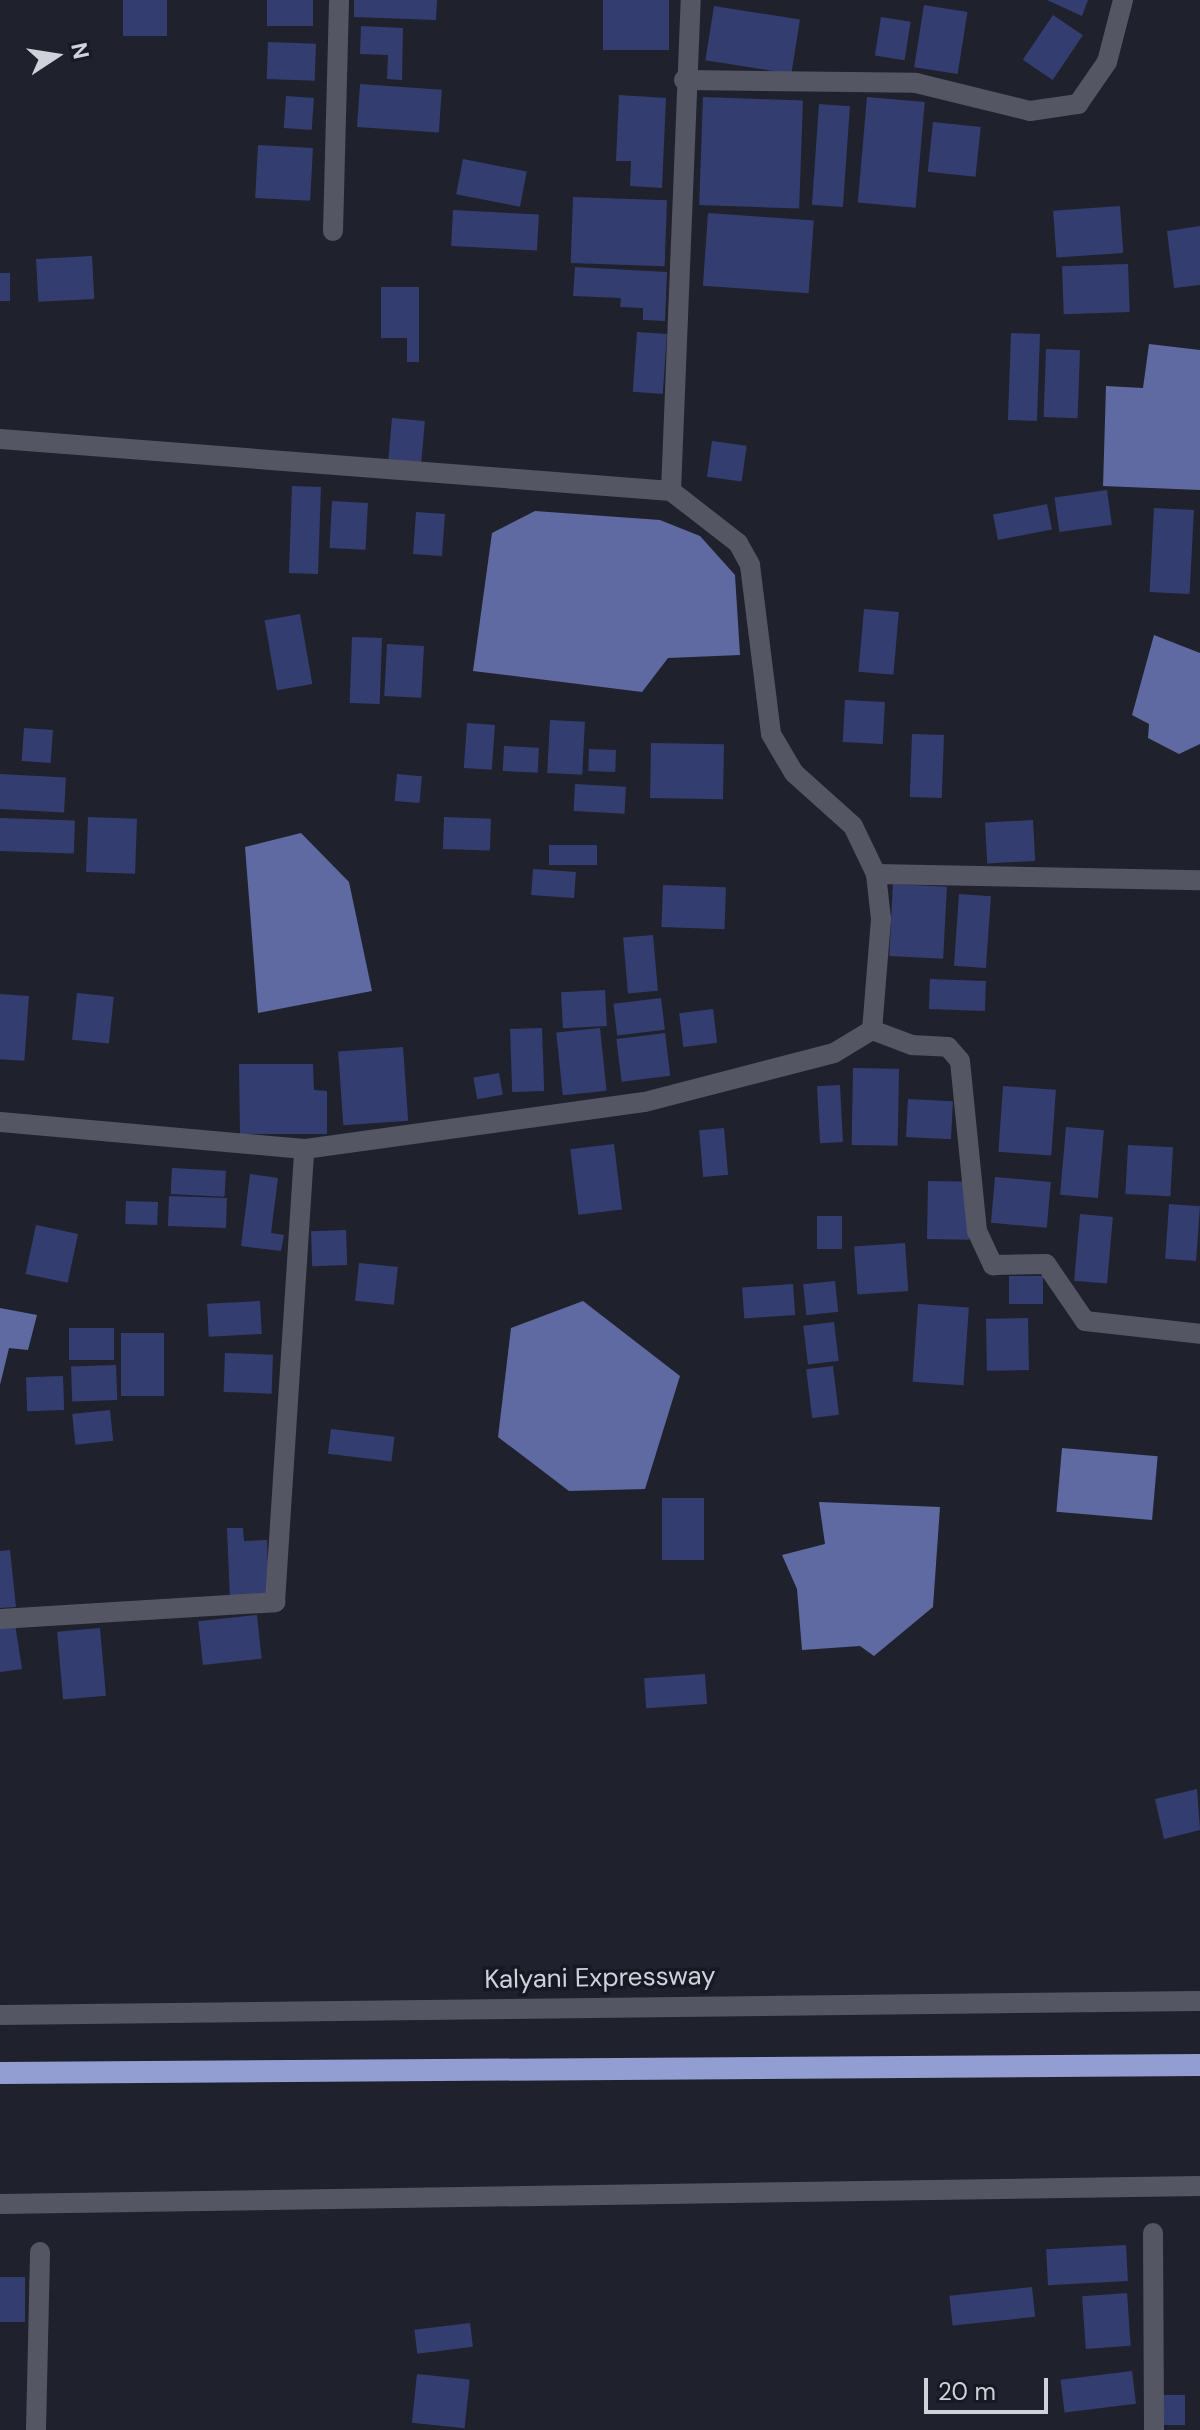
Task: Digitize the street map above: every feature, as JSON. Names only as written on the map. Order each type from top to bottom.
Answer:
[{"type":"highway","points":[[0,2073],[1200,2065]]},
{"type":"street","points":[[333,231],[339,0]]},
{"type":"street","points":[[671,491],[684,80],[691,0]]},
{"type":"street","points":[[684,80],[916,83],[1030,111],[1078,104],[1107,62],[1123,0]]},
{"type":"street","points":[[0,439],[671,491],[738,543],[750,565],[771,734],[794,773],[853,826],[876,874],[881,919],[872,1030]]},
{"type":"street","points":[[876,874],[1200,880]]},
{"type":"street","points":[[0,1122],[304,1149],[644,1102],[834,1053],[872,1030]]},
{"type":"street","points":[[872,1030],[912,1045],[948,1047],[960,1061],[977,1231],[993,1265],[1046,1264],[1085,1321],[1200,1334]]},
{"type":"street","points":[[0,1619],[275,1602],[304,1149]]},
{"type":"street","name":"Kalyani Expressway","points":[[0,2015],[1200,2001]]},
{"type":"street","points":[[0,2204],[1200,2186]]},
{"type":"street","points":[[1153,2233],[1154,2430]]},
{"type":"street","points":[[36,2430],[40,2252]]},
{"type":"water","points":[[1149,344],[1200,350],[1200,490],[1103,486],[1106,386],[1143,388]]},
{"type":"water","points":[[535,511],[660,520],[700,536],[735,575],[740,655],[668,658],[642,692],[473,671],[492,533]]},
{"type":"water","points":[[1154,635],[1200,653],[1200,744],[1179,754],[1148,738],[1149,724],[1132,715]]},
{"type":"water","points":[[301,833],[349,882],[372,991],[258,1013],[245,847]]},
{"type":"water","points":[[583,1301],[680,1376],[645,1489],[569,1491],[498,1437],[511,1328]]},
{"type":"water","points":[[0,1308],[37,1315],[28,1350],[9,1348],[0,1385]]},
{"type":"water","points":[[1062,1448],[1158,1456],[1152,1520],[1056,1512]]},
{"type":"water","points":[[819,1502],[940,1507],[933,1607],[874,1656],[860,1646],[802,1650],[797,1589],[782,1555],[825,1544]]},
{"type":"building","points":[[123,0],[167,0],[167,36],[123,36]]},
{"type":"building","points":[[267,0],[313,0],[313,26],[267,26]]},
{"type":"building","points":[[354,0],[437,0],[436,20],[354,17]]},
{"type":"building","points":[[603,0],[669,0],[669,50],[603,50]]},
{"type":"building","points":[[1047,0],[1088,0],[1082,16]]},
{"type":"building","points":[[924,5],[967,12],[958,74],[914,67]]},
{"type":"building","points":[[714,6],[800,20],[791,74],[705,60]]},
{"type":"building","points":[[1053,15],[1083,35],[1053,80],[1023,60]]},
{"type":"building","points":[[881,17],[911,22],[905,60],[875,56]]},
{"type":"building","points":[[361,26],[403,28],[402,80],[387,79],[388,55],[360,54]]},
{"type":"building","points":[[268,42],[316,44],[315,81],[267,79]]},
{"type":"building","points":[[360,84],[442,90],[439,133],[357,127]]},
{"type":"building","points":[[619,95],[666,98],[662,188],[630,186],[631,161],[616,161]]},
{"type":"building","points":[[286,96],[314,98],[312,130],[284,128]]},
{"type":"building","points":[[703,97],[803,100],[799,208],[699,205]]},
{"type":"building","points":[[867,97],[925,102],[916,208],[858,203]]},
{"type":"building","points":[[819,104],[850,106],[843,207],[812,205]]},
{"type":"building","points":[[933,122],[981,127],[976,177],[928,172]]},
{"type":"building","points":[[258,145],[313,148],[310,201],[255,198]]},
{"type":"building","points":[[463,159],[527,171],[520,207],[456,194]]},
{"type":"building","points":[[573,197],[667,200],[665,266],[571,263]]},
{"type":"building","points":[[1120,206],[1123,253],[1056,258],[1053,211]]},
{"type":"building","points":[[453,210],[539,215],[537,250],[451,246]]},
{"type":"building","points":[[708,213],[814,220],[809,293],[703,286]]},
{"type":"building","points":[[1200,226],[1200,285],[1174,288],[1167,231]]},
{"type":"building","points":[[92,256],[94,299],[38,302],[36,259]]},
{"type":"building","points":[[1128,264],[1130,312],[1064,314],[1062,266]]},
{"type":"building","points":[[575,267],[667,272],[665,321],[643,320],[643,308],[620,307],[621,298],[573,296]]},
{"type":"building","points":[[0,273],[10,273],[10,301],[0,301]]},
{"type":"building","points":[[381,287],[419,287],[419,362],[407,362],[407,338],[381,338]]},
{"type":"building","points":[[637,332],[667,334],[663,394],[633,392]]},
{"type":"building","points":[[1011,333],[1040,334],[1037,421],[1008,420]]},
{"type":"building","points":[[1046,349],[1080,350],[1078,418],[1044,417]]},
{"type":"building","points":[[392,418],[425,421],[421,467],[388,464]]},
{"type":"building","points":[[712,441],[747,446],[742,482],[707,477]]},
{"type":"building","points":[[292,486],[321,487],[318,574],[289,573]]},
{"type":"building","points":[[1107,490],[1112,525],[1059,532],[1055,497]]},
{"type":"building","points":[[332,501],[368,503],[365,550],[330,548]]},
{"type":"building","points":[[1047,504],[1052,530],[998,540],[993,514]]},
{"type":"building","points":[[1154,508],[1194,510],[1190,594],[1150,592]]},
{"type":"building","points":[[416,512],[445,514],[442,556],[413,554]]},
{"type":"building","points":[[864,609],[899,612],[893,675],[859,672]]},
{"type":"building","points":[[300,614],[312,684],[277,690],[265,620]]},
{"type":"building","points":[[352,637],[382,638],[380,704],[350,703]]},
{"type":"building","points":[[387,644],[424,646],[421,698],[384,696]]},
{"type":"building","points":[[845,700],[885,702],[883,744],[843,742]]},
{"type":"building","points":[[550,720],[585,722],[582,775],[547,773]]},
{"type":"building","points":[[467,723],[495,725],[492,770],[464,768]]},
{"type":"building","points":[[24,728],[53,730],[51,763],[22,761]]},
{"type":"building","points":[[912,734],[944,735],[942,798],[910,797]]},
{"type":"building","points":[[651,743],[724,744],[723,799],[650,798]]},
{"type":"building","points":[[504,746],[539,748],[538,773],[503,771]]},
{"type":"building","points":[[589,749],[616,750],[615,772],[588,771]]},
{"type":"building","points":[[0,774],[66,777],[64,812],[0,809]]},
{"type":"building","points":[[397,774],[422,776],[420,803],[395,801]]},
{"type":"building","points":[[575,784],[626,787],[625,814],[574,811]]},
{"type":"building","points":[[88,817],[137,819],[135,874],[86,872]]},
{"type":"building","points":[[444,817],[491,819],[490,851],[443,849]]},
{"type":"building","points":[[0,818],[75,821],[74,854],[0,851]]},
{"type":"building","points":[[1033,820],[1035,861],[987,863],[985,823]]},
{"type":"building","points":[[549,845],[597,845],[597,865],[549,865]]},
{"type":"building","points":[[533,869],[576,872],[574,898],[531,895]]},
{"type":"building","points":[[893,884],[947,887],[943,959],[889,956]]},
{"type":"building","points":[[663,885],[726,887],[724,929],[662,927]]},
{"type":"building","points":[[959,894],[991,896],[986,968],[954,966]]},
{"type":"building","points":[[653,935],[658,991],[628,993],[623,938]]},
{"type":"building","points":[[930,979],[986,981],[985,1011],[929,1009]]},
{"type":"building","points":[[605,990],[607,1026],[563,1028],[561,992]]},
{"type":"building","points":[[77,993],[114,997],[109,1044],[72,1040]]},
{"type":"building","points":[[0,994],[29,996],[24,1061],[0,1059]]},
{"type":"building","points":[[661,998],[665,1030],[617,1036],[613,1004]]},
{"type":"building","points":[[713,1009],[717,1043],[683,1047],[679,1013]]},
{"type":"building","points":[[542,1028],[544,1091],[512,1092],[510,1029]]},
{"type":"building","points":[[600,1028],[607,1091],[563,1095],[556,1033]]},
{"type":"building","points":[[665,1033],[670,1076],[622,1082],[616,1039]]},
{"type":"building","points":[[403,1047],[408,1121],[343,1125],[338,1052]]},
{"type":"building","points":[[239,1064],[313,1064],[314,1090],[327,1091],[327,1134],[240,1134]]},
{"type":"building","points":[[853,1068],[899,1069],[898,1146],[852,1145]]},
{"type":"building","points":[[499,1073],[503,1095],[477,1099],[473,1078]]},
{"type":"building","points":[[840,1085],[843,1142],[820,1143],[817,1086]]},
{"type":"building","points":[[1003,1086],[1056,1090],[1051,1156],[998,1152]]},
{"type":"building","points":[[908,1099],[953,1101],[951,1139],[906,1137]]},
{"type":"building","points":[[1066,1127],[1104,1130],[1098,1198],[1060,1195]]},
{"type":"building","points":[[724,1128],[728,1175],[703,1177],[699,1130]]},
{"type":"building","points":[[614,1144],[622,1210],[578,1215],[570,1149]]},
{"type":"building","points":[[1128,1145],[1173,1147],[1170,1196],[1125,1194]]},
{"type":"building","points":[[172,1168],[226,1171],[225,1197],[171,1194]]},
{"type":"building","points":[[250,1174],[278,1178],[271,1233],[284,1235],[281,1251],[241,1246]]},
{"type":"building","points":[[995,1177],[1051,1182],[1047,1228],[991,1223]]},
{"type":"building","points":[[928,1181],[970,1182],[969,1240],[927,1239]]},
{"type":"building","points":[[169,1196],[227,1198],[226,1228],[168,1226]]},
{"type":"building","points":[[126,1201],[158,1202],[157,1225],[125,1224]]},
{"type":"building","points":[[1169,1204],[1200,1206],[1196,1261],[1165,1259]]},
{"type":"building","points":[[1080,1214],[1113,1217],[1107,1284],[1074,1281]]},
{"type":"building","points":[[817,1216],[842,1216],[842,1249],[817,1249]]},
{"type":"building","points":[[36,1225],[78,1234],[68,1283],[26,1274]]},
{"type":"building","points":[[346,1230],[347,1265],[312,1266],[311,1231]]},
{"type":"building","points":[[905,1243],[908,1291],[857,1294],[854,1247]]},
{"type":"building","points":[[359,1263],[398,1267],[394,1305],[355,1301]]},
{"type":"building","points":[[1009,1276],[1043,1276],[1043,1304],[1009,1304]]},
{"type":"building","points":[[835,1281],[838,1312],[806,1315],[803,1284]]},
{"type":"building","points":[[793,1284],[795,1315],[744,1318],[742,1288]]},
{"type":"building","points":[[260,1301],[262,1334],[209,1337],[207,1304]]},
{"type":"building","points":[[918,1304],[969,1308],[963,1385],[913,1382]]},
{"type":"building","points":[[1028,1318],[1029,1370],[987,1371],[986,1319]]},
{"type":"building","points":[[834,1322],[839,1361],[808,1364],[803,1326]]},
{"type":"building","points":[[69,1328],[114,1328],[114,1360],[69,1360]]},
{"type":"building","points":[[121,1333],[164,1333],[164,1396],[121,1396]]},
{"type":"building","points":[[225,1353],[273,1355],[272,1394],[224,1392]]},
{"type":"building","points":[[116,1365],[117,1400],[72,1402],[71,1367]]},
{"type":"building","points":[[833,1366],[839,1415],[812,1418],[806,1369]]},
{"type":"building","points":[[63,1376],[64,1410],[27,1411],[26,1377]]},
{"type":"building","points":[[110,1410],[113,1441],[75,1445],[72,1414]]},
{"type":"building","points":[[331,1429],[395,1437],[391,1462],[328,1454]]},
{"type":"building","points":[[662,1498],[704,1498],[704,1560],[662,1560]]},
{"type":"building","points":[[227,1528],[243,1528],[244,1541],[267,1540],[269,1598],[230,1600]]},
{"type":"building","points":[[10,1550],[16,1607],[0,1608],[0,1551]]},
{"type":"building","points":[[257,1615],[262,1659],[203,1665],[198,1621]]},
{"type":"building","points":[[15,1624],[22,1669],[0,1672],[0,1626]]},
{"type":"building","points":[[100,1628],[106,1696],[63,1699],[57,1632]]},
{"type":"building","points":[[705,1674],[707,1704],[646,1708],[644,1678]]},
{"type":"building","points":[[1197,1789],[1200,1830],[1164,1839],[1155,1799]]},
{"type":"building","points":[[1126,2245],[1128,2281],[1048,2285],[1046,2249]]},
{"type":"building","points":[[0,2277],[25,2277],[25,2322],[0,2322]]},
{"type":"building","points":[[1032,2287],[1035,2317],[953,2326],[949,2296]]},
{"type":"building","points":[[1127,2293],[1131,2346],[1086,2349],[1082,2296]]},
{"type":"building","points":[[470,2323],[473,2347],[417,2354],[414,2330]]},
{"type":"building","points":[[1132,2371],[1136,2404],[1065,2413],[1061,2380]]},
{"type":"building","points":[[417,2374],[470,2380],[465,2428],[412,2423]]},
{"type":"building","points":[[1158,2395],[1185,2395],[1185,2425],[1158,2425]]}]
